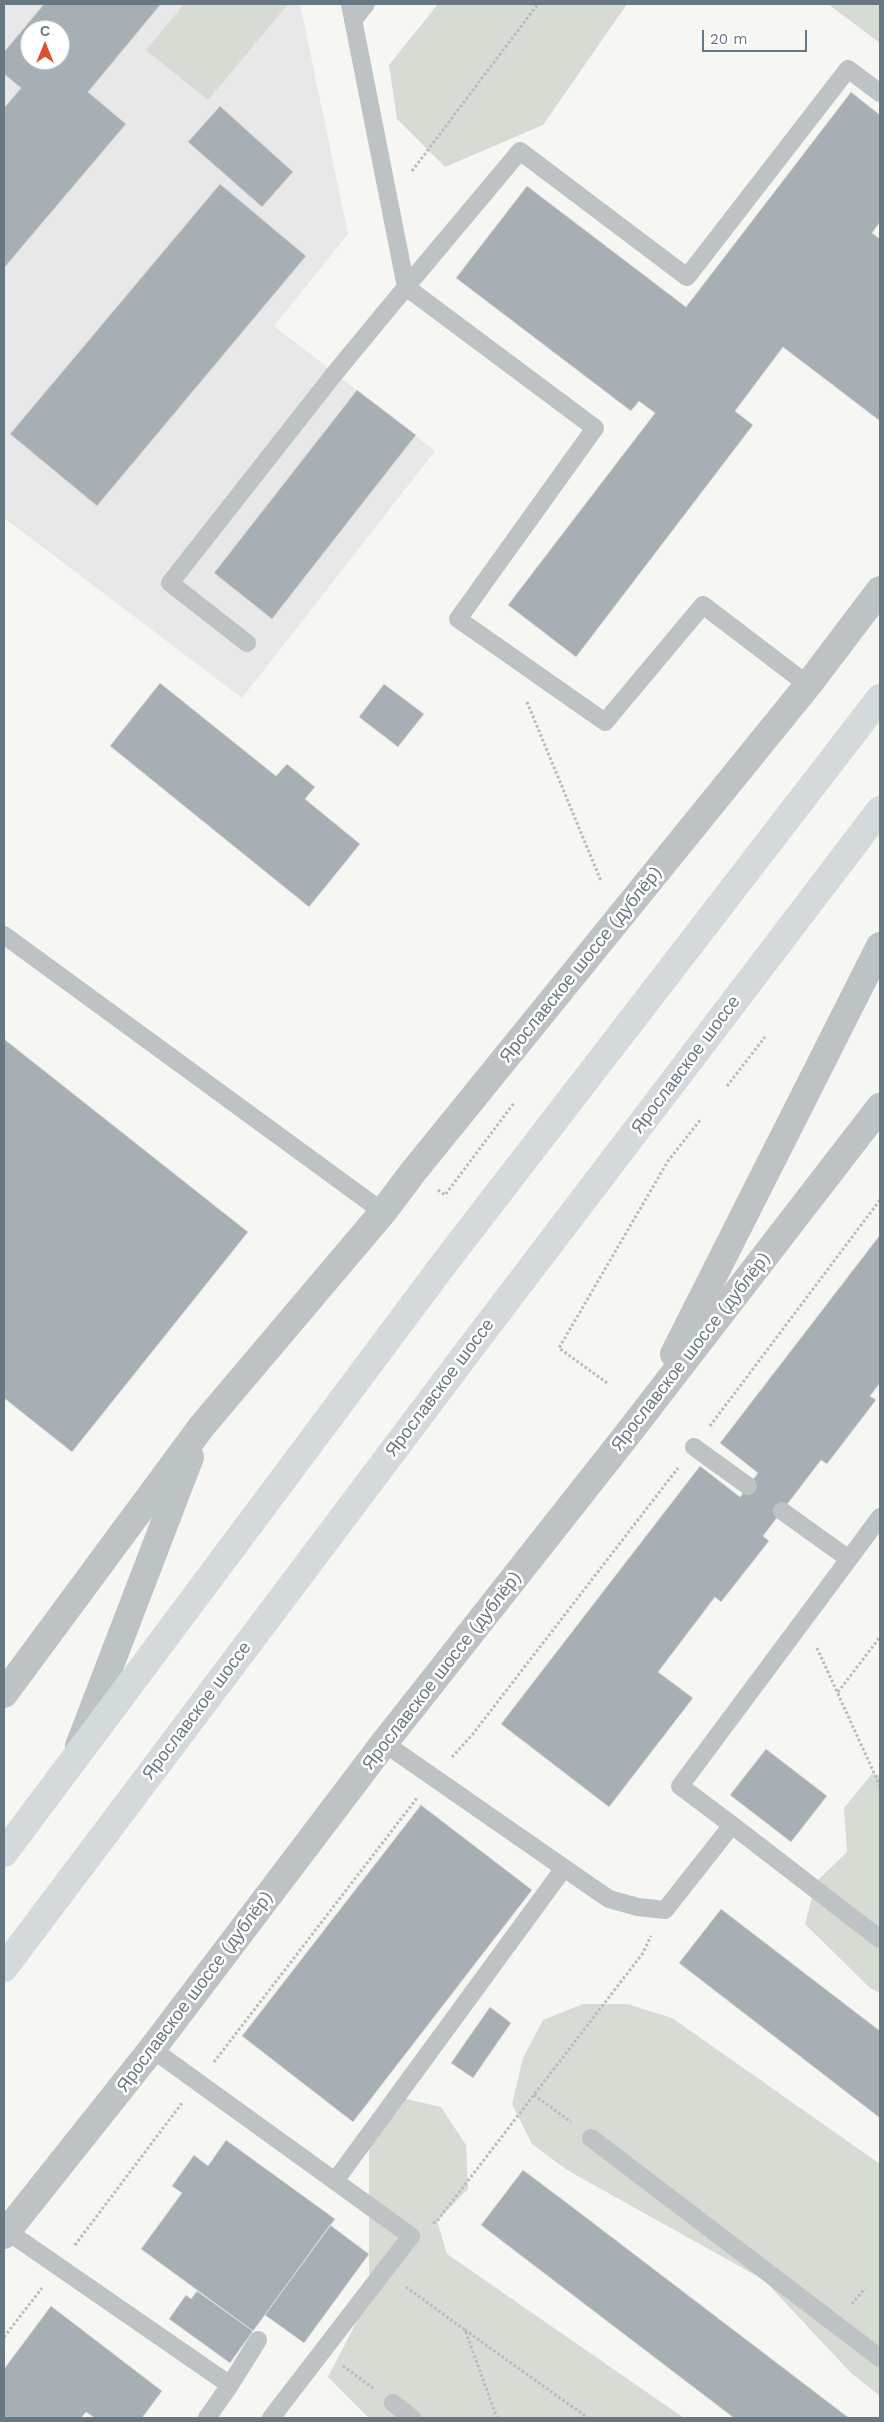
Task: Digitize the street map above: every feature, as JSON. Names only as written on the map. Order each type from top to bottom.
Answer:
[{"type":"main road","points":[[4,1853],[443,1264],[880,698]]},
{"type":"main road","name":"Ярославское шоссе","points":[[4,1968],[486,1327],[880,810]]},
{"type":"street","name":"Ярославское шоссе (дублёр)","points":[[4,1694],[202,1426],[383,1212],[419,1164],[808,684],[880,590]]},
{"type":"street","points":[[646,1411],[880,946]]},
{"type":"street","name":"Ярославское шоссе (дублёр)","points":[[5,2233],[152,2049],[384,1744],[646,1411],[880,1108]]},
{"type":"street","points":[[73,1762],[202,1426]]},
{"type":"lane","points":[[366,4],[352,12],[406,287],[595,428],[458,619],[605,722],[702,605],[808,684]]},
{"type":"lane","points":[[247,643],[170,584],[335,373],[520,151],[687,277],[848,69],[880,93]]},
{"type":"lane","points":[[4,935],[383,1212]]},
{"type":"lane","points":[[694,1447],[748,1486]]},
{"type":"lane","points":[[782,1511],[849,1559]]},
{"type":"lane","points":[[880,1517],[680,1786],[880,1939]]},
{"type":"lane","points":[[384,1744],[609,1899],[638,1907],[665,1910],[732,1824]]},
{"type":"lane","points":[[335,2181],[564,1868]]},
{"type":"lane","points":[[152,2049],[411,2236],[271,2418]]},
{"type":"lane","points":[[592,2138],[880,2358]]},
{"type":"lane","points":[[5,2233],[230,2385]]},
{"type":"lane","points":[[207,2418],[258,2340]]},
{"type":"lane","points":[[393,2403],[412,2418]]},
{"type":"path","points":[[389,202],[538,4]]},
{"type":"path","points":[[526,699],[601,881]]},
{"type":"path","points":[[727,1086],[765,1036]]},
{"type":"path","points":[[607,1383],[559,1348],[668,1161],[701,1119]]},
{"type":"path","points":[[804,1619],[880,1786]]},
{"type":"path","points":[[838,1692],[880,1637]]},
{"type":"path","points":[[411,2236],[437,2221],[643,1953],[665,1910]]},
{"type":"path","points":[[534,2095],[592,2138]]},
{"type":"path","points":[[384,2271],[588,2418]]},
{"type":"path","points":[[464,2330],[497,2418]]},
{"type":"path","points":[[323,2350],[393,2403]]},
{"type":"shaded area","points":[[4,4],[300,4],[348,234],[274,326],[435,451],[242,698],[4,518]]},
{"type":"shaded area","points":[[184,4],[288,4],[208,100],[146,50]]},
{"type":"shaded area","points":[[438,4],[627,4],[543,125],[445,167],[397,119],[389,65]]},
{"type":"shaded area","points":[[828,4],[880,4],[880,43]]},
{"type":"shaded area","points":[[872,1774],[880,1775],[880,1993],[870,1988],[805,1924],[816,1882],[847,1852],[844,1808]]},
{"type":"shaded area","points":[[583,2004],[627,2004],[672,2018],[880,2164],[880,2396],[851,2373],[764,2280],[567,2170],[532,2144],[512,2104],[523,2058],[543,2020]]},
{"type":"shaded area","points":[[393,2096],[441,2107],[466,2145],[468,2189],[437,2221],[447,2254],[684,2418],[369,2418],[328,2377],[369,2298],[369,2133]]},
{"type":"building","points":[[44,4],[161,4],[88,92],[126,124],[4,268],[4,108],[21,88],[4,74],[4,52],[20,33],[20,70],[70,70],[70,20],[31,20]]},
{"type":"building","points":[[851,92],[880,115],[880,222],[872,233],[880,239],[880,421],[783,347],[735,411],[753,425],[576,657],[508,605],[655,413],[639,401],[631,411],[456,278],[527,186],[686,307]]},
{"type":"building","points":[[220,106],[293,172],[262,207],[188,142]]},
{"type":"building","points":[[220,184],[306,256],[97,506],[10,434]]},
{"type":"building","points":[[357,390],[416,435],[272,619],[214,573]]},
{"type":"building","points":[[160,683],[276,776],[287,764],[315,787],[305,799],[360,844],[309,907],[110,746]]},
{"type":"building","points":[[384,684],[424,714],[398,747],[359,717]]},
{"type":"building","points":[[4,1039],[248,1232],[72,1452],[4,1398]]},
{"type":"building","points":[[880,1235],[880,1383],[870,1396],[876,1400],[827,1464],[821,1460],[763,1536],[769,1541],[721,1602],[715,1597],[658,1672],[693,1698],[609,1807],[501,1724],[700,1466],[740,1497],[758,1473],[720,1443]]},
{"type":"building","points":[[766,1749],[827,1796],[791,1842],[730,1795]]},
{"type":"building","points":[[421,1805],[532,1890],[353,2122],[242,2036]]},
{"type":"building","points":[[721,1909],[880,2031],[880,2118],[679,1963]]},
{"type":"building","points":[[490,2007],[511,2023],[473,2078],[451,2063]]},
{"type":"building","points":[[226,2140],[335,2219],[253,2331],[141,2249],[182,2193],[172,2186],[194,2155],[208,2166]]},
{"type":"building","points":[[523,2170],[849,2418],[734,2418],[481,2225]]},
{"type":"building","points":[[330,2225],[369,2254],[304,2343],[265,2315]]},
{"type":"building","points":[[197,2291],[253,2331],[230,2363],[169,2319],[186,2295],[191,2299]]},
{"type":"building","points":[[51,2306],[162,2391],[142,2418],[95,2418],[86,2412],[81,2418],[4,2418],[4,2369]]}]
